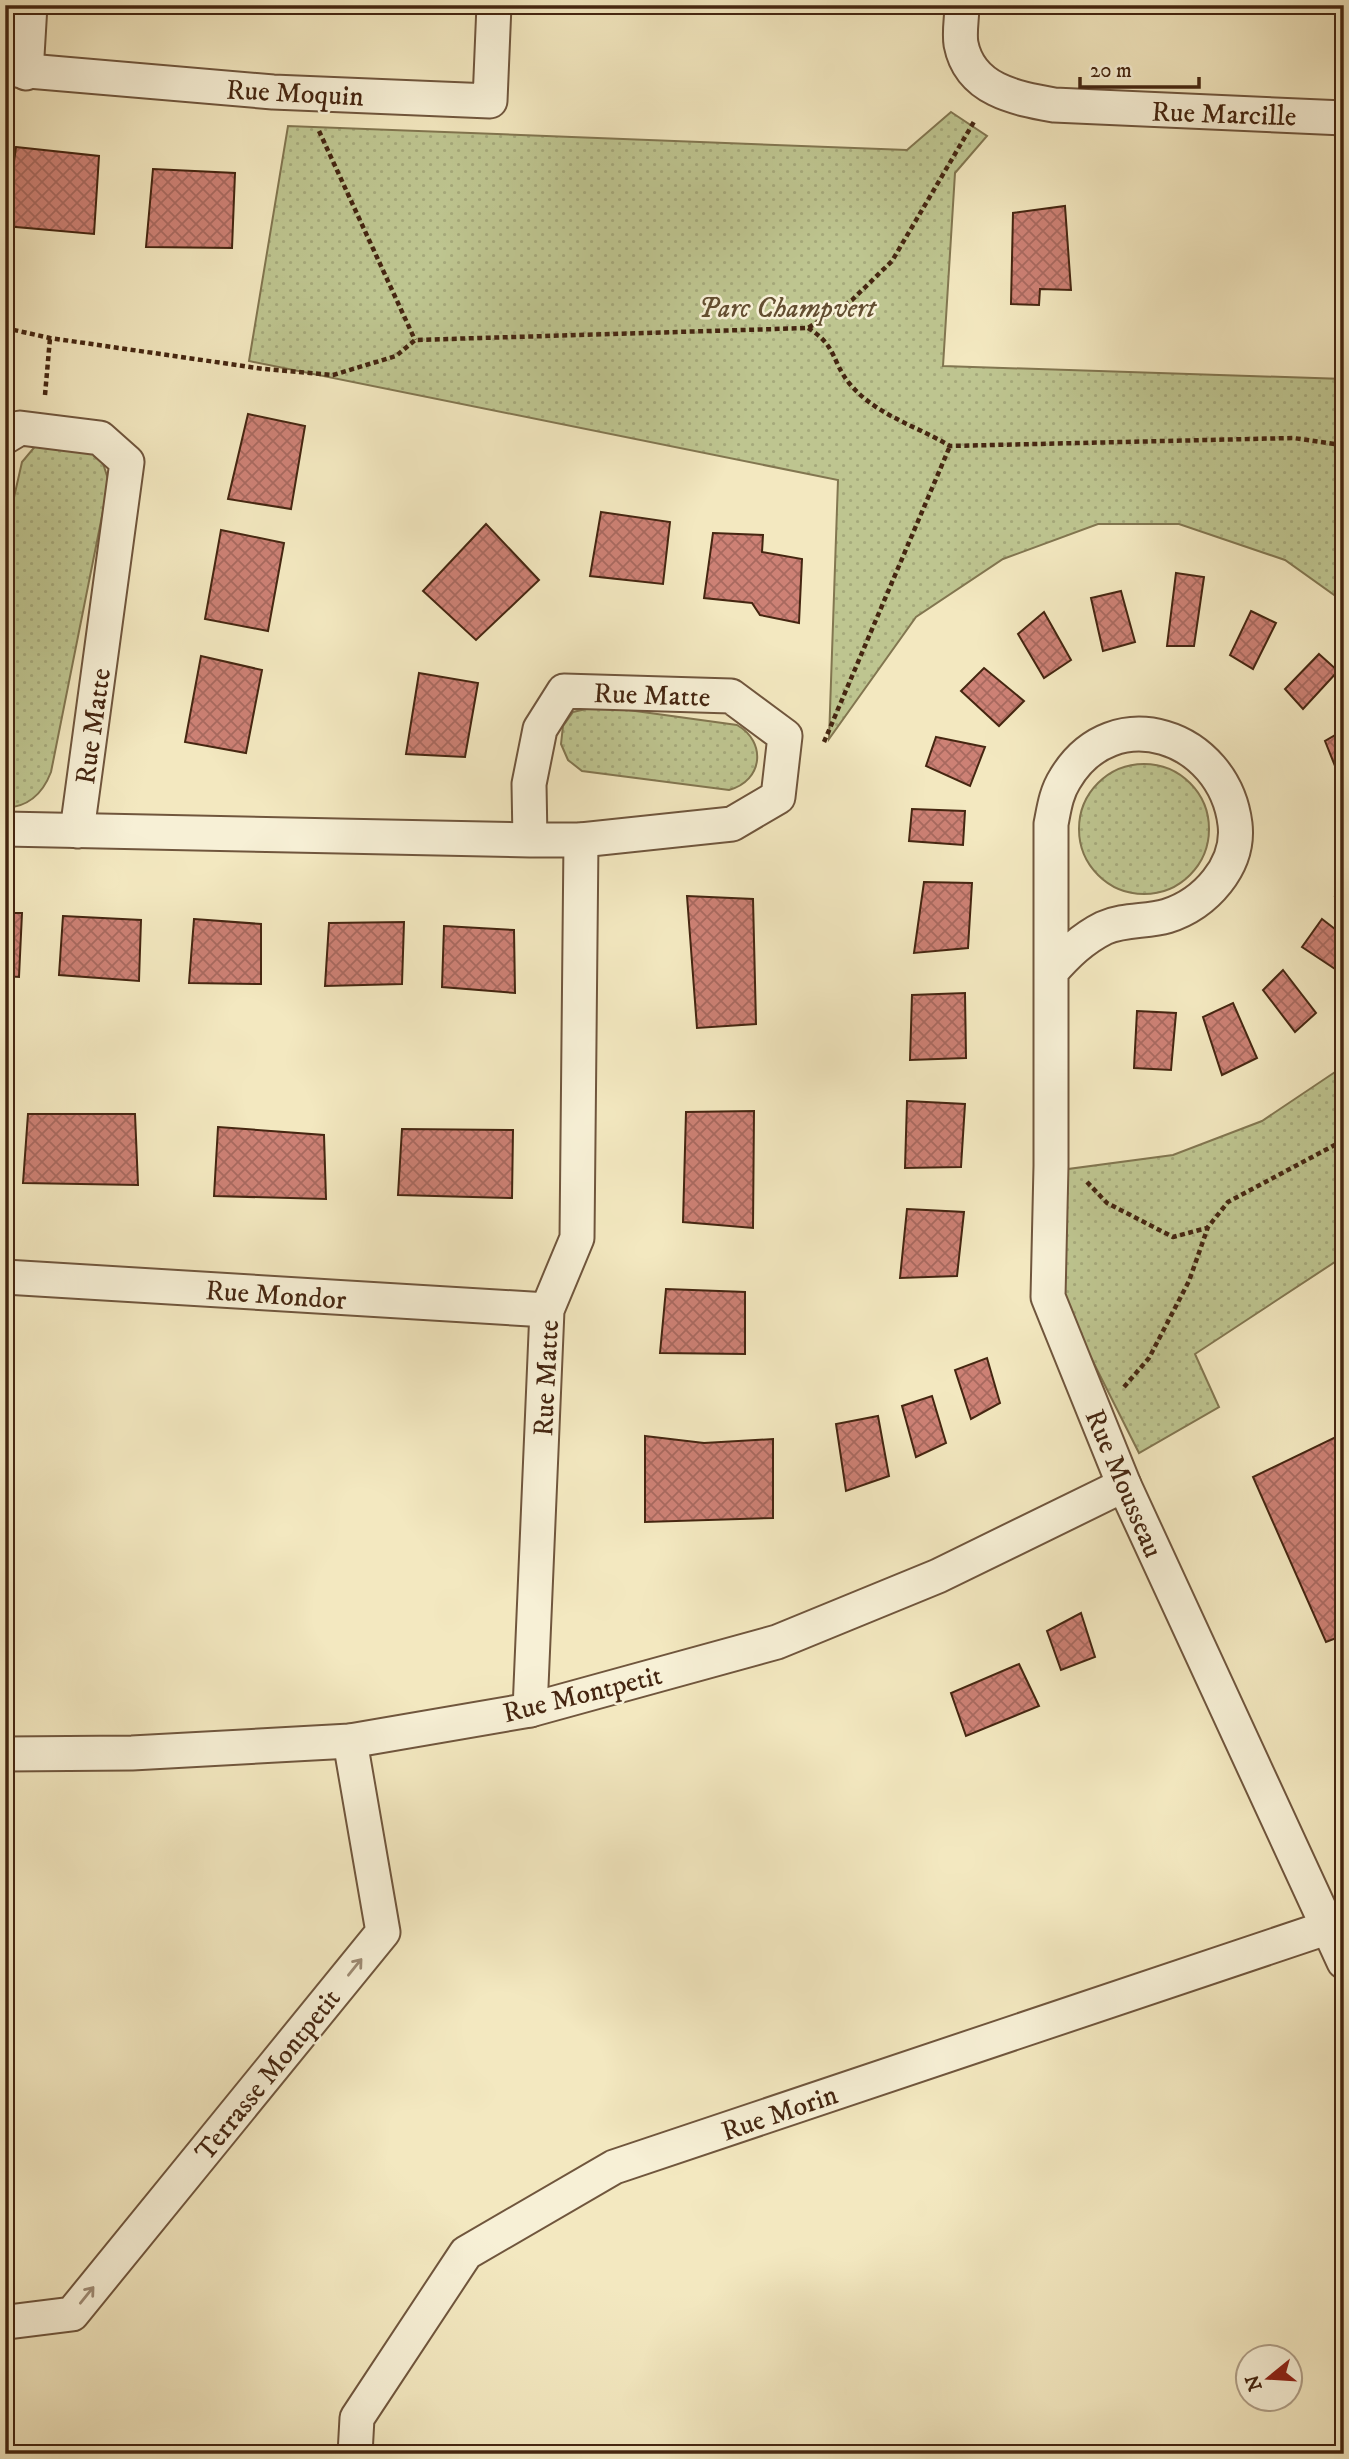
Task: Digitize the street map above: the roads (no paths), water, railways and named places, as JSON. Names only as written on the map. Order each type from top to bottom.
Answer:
[{"type":"street","points":[[16,71],[30,5]]},
{"type":"street","name":"Rue Moquin","points":[[16,71],[301,93],[490,101],[494,5]]},
{"type":"street","name":"Rue Marcille","points":[[962,5],[960,43],[972,74],[1008,96],[1054,105],[1344,118]]},
{"type":"street","name":"Rue Matte","points":[[5,437],[20,428],[100,438],[127,462],[78,831]]},
{"type":"street","name":"Rue Matte","points":[[5,829],[530,840],[581,840],[732,824],[778,797],[785,736],[731,696],[564,691],[540,729],[528,784],[530,840]]},
{"type":"street","name":"Rue Mousseau","points":[[1051,971],[1075,946],[1106,927],[1165,916],[1187,908],[1207,893],[1222,875],[1231,853],[1235,829],[1232,805],[1224,782],[1210,763],[1191,748],[1169,738],[1145,734],[1121,737],[1099,745],[1079,760],[1065,778],[1055,801],[1051,824],[1048,1297],[1124,1485],[1336,1925],[1344,1962]]},
{"type":"street","name":"Rue Matte","points":[[530,1710],[547,1310],[576,1237],[581,840]]},
{"type":"street","name":"Rue Mondor","points":[[5,1277],[547,1310]]},
{"type":"street","name":"Rue Montpetit","points":[[5,1754],[132,1753],[350,1741],[530,1710],[777,1642],[938,1576],[1124,1485]]},
{"type":"street","name":"Terrasse Montpetit","points":[[5,2319],[8,2322],[72,2314],[383,1932],[350,1741]]},
{"type":"street","name":"Rue Morin","points":[[355,2454],[357,2418],[467,2253],[614,2167],[1336,1925]]},
{"type":"park label","name":"Parc Champvert","points":[[787,307]]}]
